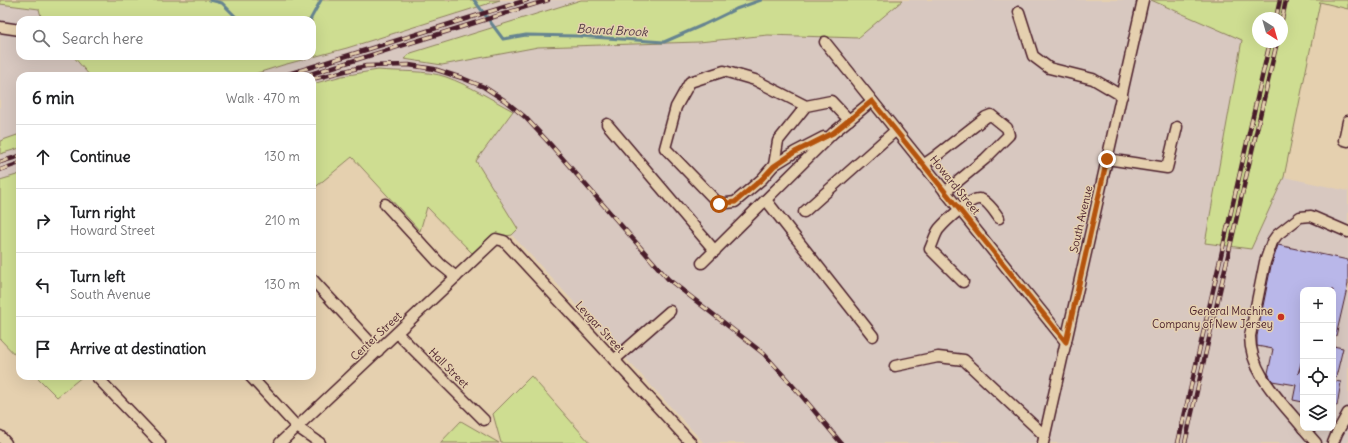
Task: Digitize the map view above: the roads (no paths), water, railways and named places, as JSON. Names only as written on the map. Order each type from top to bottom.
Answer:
[{"type":"street","name":"South Avenue","points":[[1044,440],[1143,0]]},
{"type":"street","points":[[1019,12],[1033,56],[1049,68],[1093,79],[1122,96]]},
{"type":"street","points":[[0,27],[16,29]]},
{"type":"street","name":"Howard Street","points":[[825,42],[1066,342]]},
{"type":"street","points":[[833,133],[795,152],[774,166],[762,179],[735,202],[719,204],[666,148],[676,107],[690,82],[724,70],[755,80],[806,106],[831,101],[849,120]]},
{"type":"street","points":[[702,263],[833,133],[872,101]]},
{"type":"street","points":[[774,166],[778,141],[806,106]]},
{"type":"street","points":[[923,165],[986,117],[991,115],[1007,128],[1009,135],[985,159],[945,192]]},
{"type":"street","points":[[1348,121],[1344,140],[1348,141]]},
{"type":"street","points":[[607,124],[715,251]]},
{"type":"street","points":[[1107,159],[1167,168],[1177,127]]},
{"type":"street","points":[[804,212],[896,130]]},
{"type":"street","points":[[963,282],[930,249],[938,230],[971,201],[978,198],[983,200],[999,218]]},
{"type":"street","points":[[766,200],[873,336]]},
{"type":"street","points":[[385,204],[440,264],[456,277]]},
{"type":"street","points":[[1300,424],[1262,379],[1250,348],[1250,336],[1265,262],[1272,242],[1277,235],[1300,217],[1311,216],[1348,232]]},
{"type":"street","name":"Levgar Street","points":[[488,247],[496,239],[504,241],[691,443]]},
{"type":"street","name":"Center Street","points":[[280,443],[488,247]]},
{"type":"street","points":[[316,283],[378,352]]},
{"type":"street","points":[[614,360],[670,311]]},
{"type":"street","name":"Hall Street","points":[[397,333],[484,420]]},
{"type":"street","points":[[895,366],[938,357],[964,360],[1044,440]]},
{"type":"street","points":[[100,380],[160,443]]},
{"type":"street","points":[[254,380],[297,427],[320,443]]},
{"type":"street","points":[[1333,443],[1348,413]]},
{"type":"street","points":[[1306,431],[1316,443]]},
{"type":"waterway","name":"Bound Brook","points":[[210,0],[222,3],[235,16]]},
{"type":"waterway","name":"Bound Brook","points":[[312,16],[321,0]]},
{"type":"waterway","name":"Bound Brook","points":[[474,0],[503,39],[526,35],[578,36],[664,42],[736,9],[761,0]]},
{"type":"railway","points":[[295,72],[527,0]]},
{"type":"railway","points":[[316,72],[548,0]]},
{"type":"railway","points":[[1277,12],[1280,0]]},
{"type":"railway","points":[[1283,12],[1286,0]]},
{"type":"railway","points":[[1178,443],[1269,48]]},
{"type":"railway","points":[[1185,443],[1276,48]]},
{"type":"railway","points":[[316,78],[366,66],[409,65],[434,69],[462,78],[484,87],[504,100],[525,117],[550,144],[668,279],[764,354],[841,443]]},
{"type":"railway","points":[[0,162],[16,157]]},
{"type":"railway","points":[[0,170],[16,164]]},
{"type":"place","name":"General Machine Company of New Jersey","points":[[1281,317]]}]
